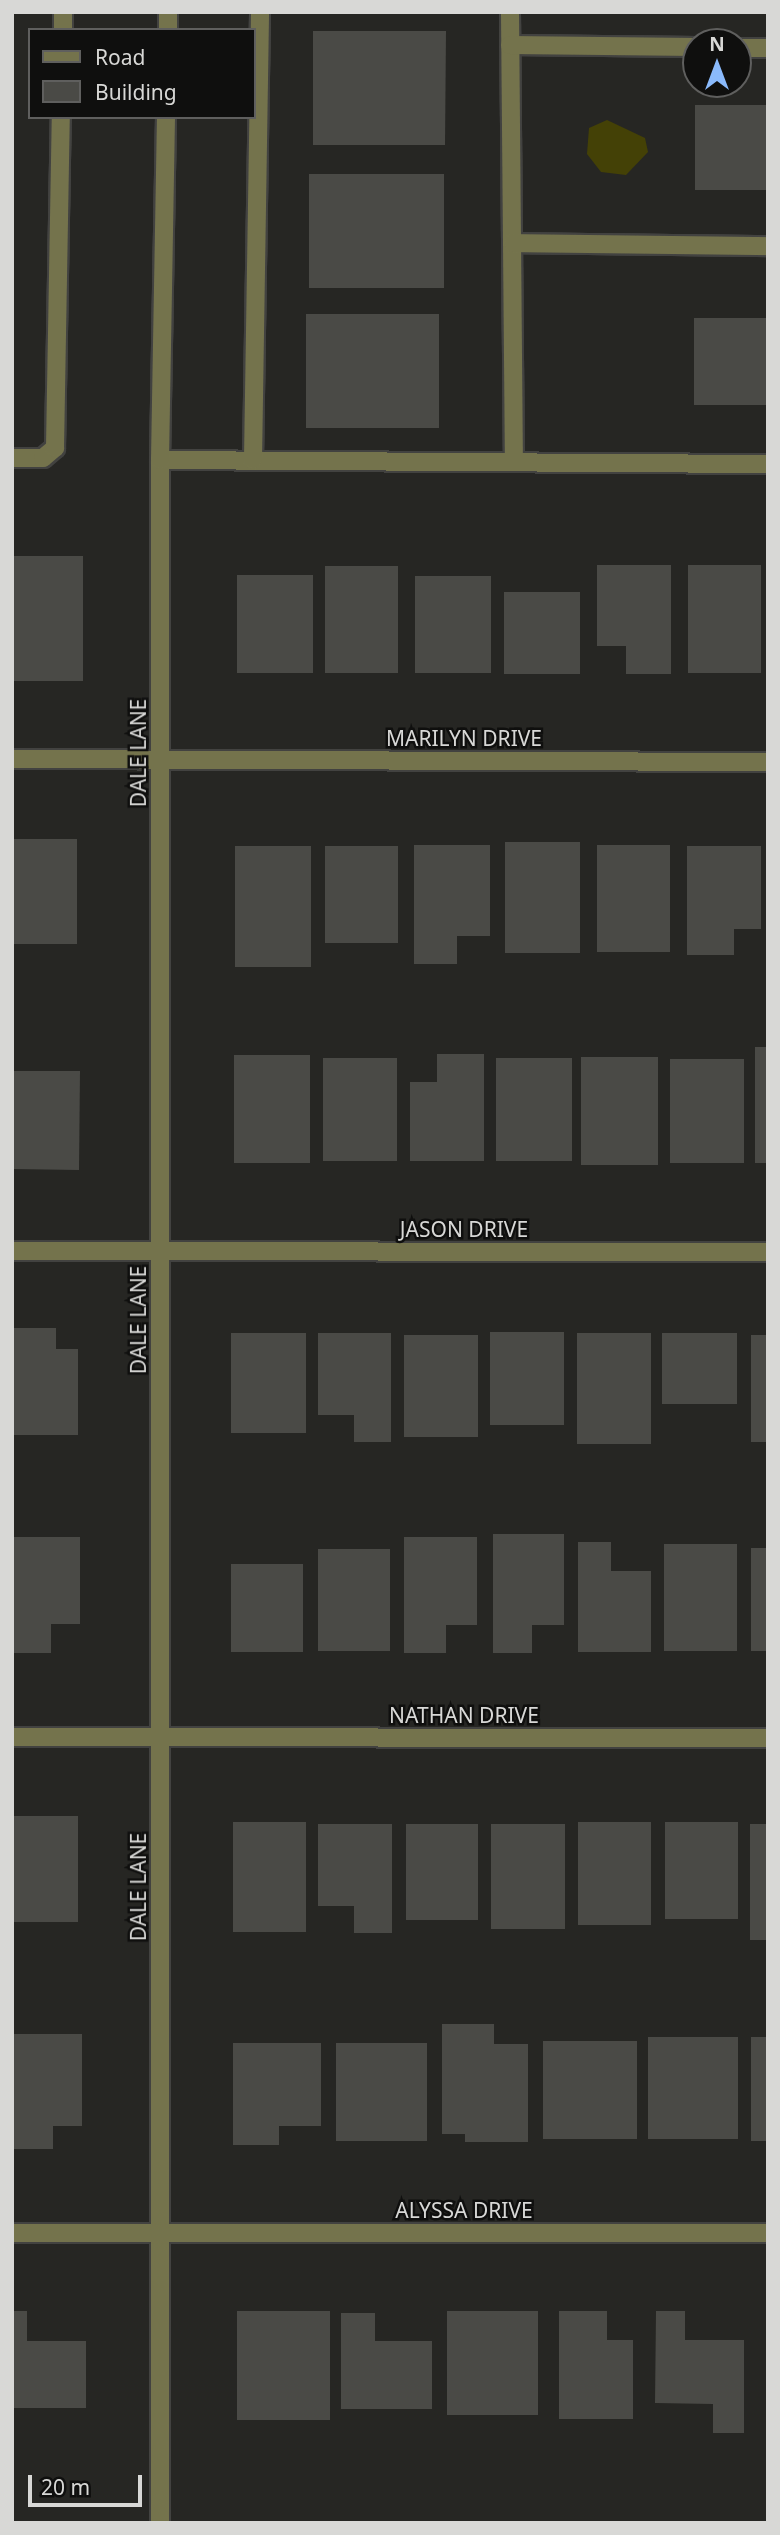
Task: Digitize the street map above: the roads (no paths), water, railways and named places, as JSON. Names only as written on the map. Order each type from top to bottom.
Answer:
[{"type":"street","points":[[253,460],[260,12]]},
{"type":"street","points":[[510,12],[514,460]]},
{"type":"street","points":[[510,45],[682,47]]},
{"type":"street","points":[[12,457],[43,458],[55,448],[61,119]]},
{"type":"street","name":"DALE LANE","points":[[160,2523],[160,460],[166,119]]},
{"type":"street","points":[[513,243],[768,246]]},
{"type":"street","points":[[160,460],[514,460],[768,464]]},
{"type":"street","name":"MARILYN DRIVE","points":[[12,759],[768,762]]},
{"type":"street","name":"JASON DRIVE","points":[[12,1251],[768,1252]]},
{"type":"street","name":"NATHAN DRIVE","points":[[12,1737],[768,1738]]},
{"type":"street","name":"ALYSSA DRIVE","points":[[12,2234],[768,2233]]}]
